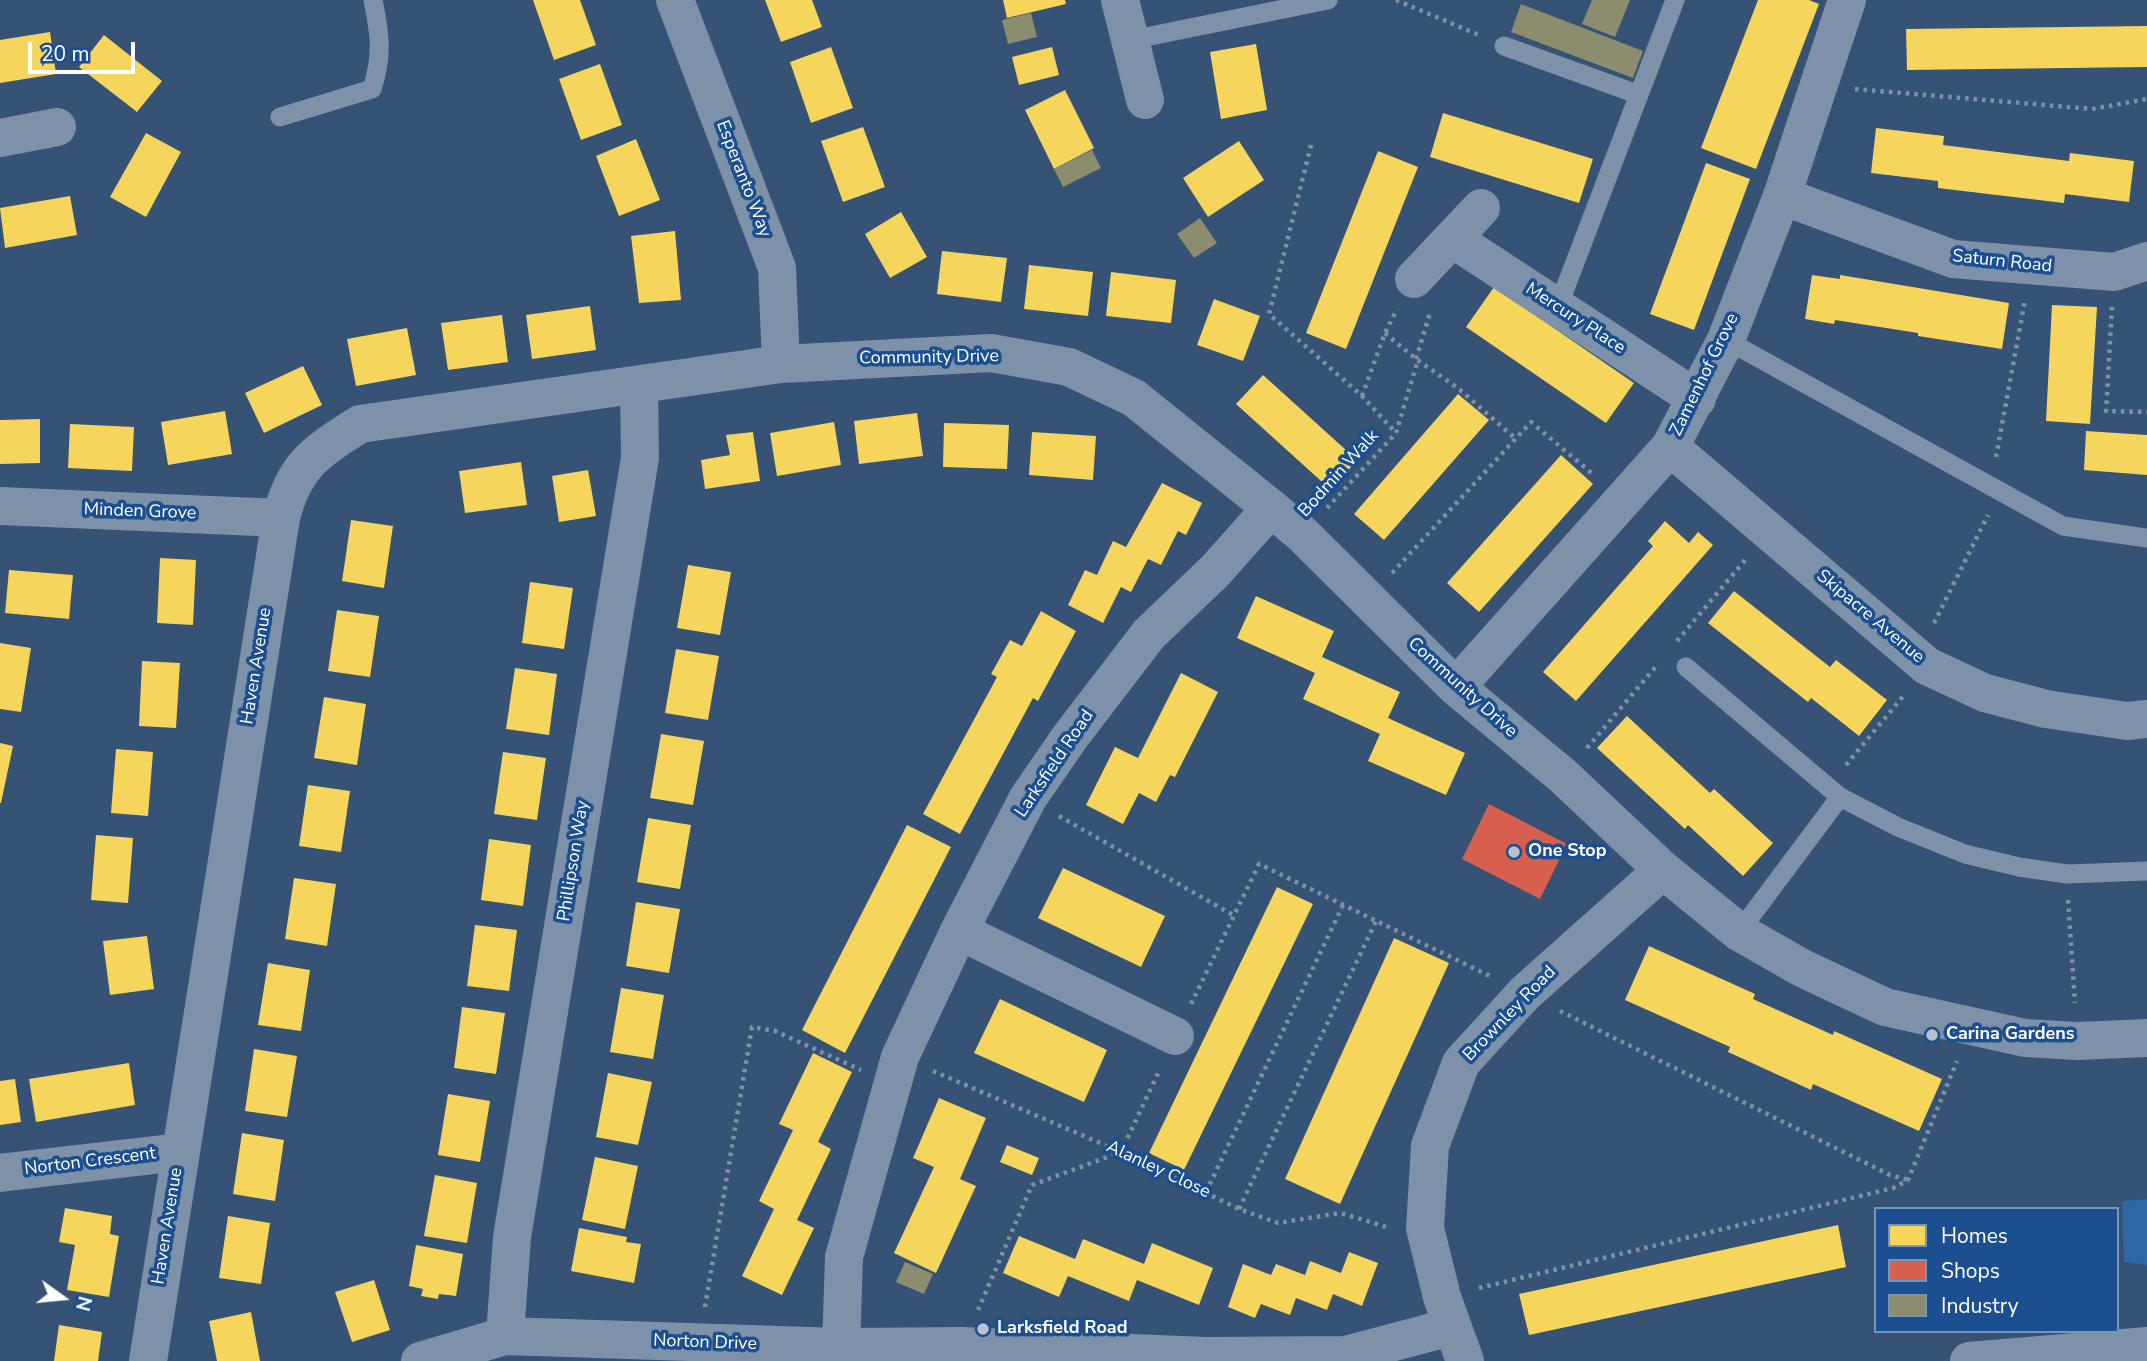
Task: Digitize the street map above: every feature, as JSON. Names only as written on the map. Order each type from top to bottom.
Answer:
[{"type":"street","name":"Esperanto Way","points":[[674,0],[777,268],[781,364]]},
{"type":"street","points":[[1120,0],[1145,100]]},
{"type":"street","name":"Zamenhof Grove","points":[[1456,687],[1670,447],[1726,340],[1782,196],[1847,0]]},
{"type":"street","points":[[0,138],[57,127]]},
{"type":"street","name":"Saturn Road","points":[[1782,196],[1953,260],[2032,265],[2131,266]]},
{"type":"street","points":[[1424,290],[1453,239],[1481,208]]},
{"type":"street","name":"Mercury Place","points":[[1453,239],[1697,399]]},
{"type":"street","name":"Community Drive","points":[[781,364],[991,353],[1069,368],[1134,398],[1303,535],[1456,687],[1563,776],[1663,870],[1739,932],[1802,968],[1885,1007],[2025,1038],[2077,1041],[2147,1038]]},
{"type":"street","name":"Haven Avenue","points":[[148,1361],[281,518],[288,488],[307,460],[360,424],[781,364]]},
{"type":"street","name":"Phillipson Way","points":[[505,1336],[512,1237],[640,458],[639,386]]},
{"type":"street","name":"Skipacre Avenue","points":[[1670,447],[1922,662],[1985,694],[2046,709],[2127,721],[2147,719]]},
{"type":"street","name":"Minden Grove","points":[[0,506],[281,518]]},
{"type":"street","name":"Larksfield Road","points":[[841,1347],[844,1257],[896,1070],[959,931],[1028,798],[1070,737],[1149,634],[1215,570],[1271,508]]},
{"type":"street","name":"Brownley Road","points":[[1453,1328],[1425,1228],[1430,1146],[1461,1063],[1525,993],[1663,870]]},
{"type":"street","points":[[959,931],[1183,1021]]},
{"type":"street","name":"Norton Crescent","points":[[0,1173],[180,1152]]},
{"type":"street","name":"Norton Drive","points":[[420,1361],[505,1336],[841,1347],[962,1346],[1206,1356],[1345,1355],[1453,1328]]},
{"type":"street","points":[[1969,1361],[2147,1346]]},
{"type":"lane","points":[[280,117],[372,89],[380,63],[380,38],[373,0]]},
{"type":"lane","points":[[1131,40],[1260,8],[1328,0]]},
{"type":"lane","points":[[1558,307],[1675,0]]},
{"type":"lane","points":[[1504,46],[1637,94]]},
{"type":"lane","points":[[1726,340],[2063,526],[2147,538]]},
{"type":"lane","points":[[1686,667],[1834,792],[1898,828],[1965,854],[2067,874],[2147,871]]},
{"type":"lane","points":[[1739,932],[1834,792]]},
{"type":"path","points":[[1396,0],[1504,46]]},
{"type":"path","points":[[1819,86],[2092,109],[2147,99]]},
{"type":"path","points":[[1311,145],[1269,314],[1362,396],[1396,433]]},
{"type":"path","points":[[1834,792],[1922,662],[1995,487],[2032,265]]},
{"type":"path","points":[[2131,266],[2106,411],[2147,412]]},
{"type":"path","points":[[1362,396],[1385,333],[1424,290]]},
{"type":"path","name":"Bodmin Walk","points":[[1303,535],[1396,433],[1417,360],[1424,290]]},
{"type":"path","points":[[1385,333],[1417,360],[1460,389],[1516,439]]},
{"type":"path","points":[[1368,600],[1531,422],[1622,499]]},
{"type":"path","points":[[1028,798],[1233,915]]},
{"type":"path","points":[[1183,1021],[1259,864],[1891,1175],[1908,1180]]},
{"type":"path","points":[[2067,874],[2077,1041]]},
{"type":"path","points":[[1206,1192],[1343,905]]},
{"type":"path","points":[[1239,1209],[1376,921]]},
{"type":"path","name":"Alanley Close","points":[[699,1343],[752,1027],[775,1031],[896,1070],[1121,1152],[1239,1209],[1278,1223],[1340,1213],[1399,1230],[1425,1228]]},
{"type":"path","points":[[1453,1328],[1893,1188],[1908,1180],[1971,1028]]},
{"type":"path","points":[[962,1346],[1032,1185],[1121,1152],[1156,1079]]},
{"type":"shaded area","points":[[2147,1199],[2147,1265],[2124,1262],[2122,1201]]},
{"type":"building: Homes","points":[[533,0],[580,0],[596,45],[554,60]]},
{"type":"building: Homes","points":[[765,0],[812,0],[822,27],[781,42]]},
{"type":"building: Homes","points":[[1003,0],[1065,0],[1066,4],[1007,18]]},
{"type":"building: Homes","points":[[1758,0],[1809,0],[1819,4],[1756,169],[1701,148]]},
{"type":"building: Homes","points":[[2147,26],[2147,67],[1907,70],[1906,29]]},
{"type":"building: Homes","points":[[50,32],[56,74],[0,83],[0,40]]},
{"type":"building: Homes","points":[[104,35],[162,81],[137,112],[79,67]]},
{"type":"building: Homes","points":[[1256,44],[1267,110],[1221,119],[1210,52]]},
{"type":"building: Homes","points":[[831,47],[853,108],[811,123],[790,62]]},
{"type":"building: Homes","points":[[1052,47],[1059,75],[1019,85],[1012,57]]},
{"type":"building: Homes","points":[[600,64],[622,125],[581,140],[559,79]]},
{"type":"building: Homes","points":[[1065,90],[1094,148],[1054,169],[1025,110]]},
{"type":"building: Homes","points":[[1443,113],[1593,159],[1579,203],[1430,157]]},
{"type":"building: Homes","points":[[863,127],[885,187],[843,202],[821,141]]},
{"type":"building: Homes","points":[[1876,128],[1944,136],[1943,145],[2069,161],[2070,153],[2134,161],[2129,202],[2065,194],[2064,203],[1938,188],[1938,181],[1871,173]]},
{"type":"building: Homes","points":[[146,133],[181,152],[146,217],[110,197]]},
{"type":"building: Homes","points":[[636,139],[660,200],[619,216],[596,156]]},
{"type":"building: Homes","points":[[1239,141],[1264,180],[1208,217],[1183,178]]},
{"type":"building: Homes","points":[[1378,151],[1418,167],[1346,349],[1306,333]]},
{"type":"building: Homes","points":[[1706,163],[1750,179],[1694,330],[1650,314]]},
{"type":"building: Homes","points":[[70,196],[77,235],[5,248],[0,208]]},
{"type":"building: Homes","points":[[901,212],[927,257],[890,278],[865,234]]},
{"type":"building: Homes","points":[[675,231],[681,300],[639,303],[631,236]]},
{"type":"building: Homes","points":[[942,251],[1007,258],[1001,302],[937,294]]},
{"type":"building: Homes","points":[[1029,265],[1093,272],[1088,316],[1024,309]]},
{"type":"building: Homes","points":[[1111,272],[1176,280],[1171,323],[1106,316]]},
{"type":"building: Homes","points":[[1812,275],[1840,279],[1840,275],[2009,303],[2002,349],[1835,320],[1834,324],[1805,319]]},
{"type":"building: Homes","points":[[1494,287],[1634,383],[1606,423],[1466,327]]},
{"type":"building: Homes","points":[[1214,299],[1260,316],[1243,361],[1197,345]]},
{"type":"building: Homes","points":[[2052,305],[2097,307],[2090,424],[2046,421]]},
{"type":"building: Homes","points":[[590,306],[596,350],[532,359],[526,315]]},
{"type":"building: Homes","points":[[502,315],[508,362],[448,370],[441,323]]},
{"type":"building: Homes","points":[[407,328],[416,375],[356,386],[347,339]]},
{"type":"building: Homes","points":[[303,366],[322,405],[264,433],[245,393]]},
{"type":"building: Homes","points":[[1263,375],[1357,460],[1331,490],[1236,404]]},
{"type":"building: Homes","points":[[1458,394],[1489,420],[1384,540],[1354,514]]},
{"type":"building: Homes","points":[[225,411],[232,454],[168,465],[161,422]]},
{"type":"building: Homes","points":[[917,413],[923,456],[859,464],[854,421]]},
{"type":"building: Homes","points":[[40,419],[40,463],[0,464],[0,420]]},
{"type":"building: Homes","points":[[834,422],[841,465],[777,476],[770,433]]},
{"type":"building: Homes","points":[[944,423],[1009,425],[1007,469],[943,467]]},
{"type":"building: Homes","points":[[70,424],[134,427],[132,471],[68,468]]},
{"type":"building: Homes","points":[[2086,431],[2147,435],[2147,475],[2084,470]]},
{"type":"building: Homes","points":[[753,432],[760,481],[705,489],[701,460],[730,455],[726,435]]},
{"type":"building: Homes","points":[[1032,432],[1096,436],[1093,480],[1029,475]]},
{"type":"building: Homes","points":[[1561,455],[1593,484],[1479,612],[1447,583]]},
{"type":"building: Homes","points":[[521,462],[527,505],[465,513],[459,471]]},
{"type":"building: Homes","points":[[588,470],[596,516],[559,522],[552,476]]},
{"type":"building: Homes","points":[[1162,483],[1202,503],[1186,535],[1178,531],[1161,565],[1148,559],[1131,592],[1121,587],[1103,623],[1068,605],[1085,570],[1097,575],[1113,541],[1126,547]]},
{"type":"building: Homes","points":[[351,520],[393,526],[384,588],[342,581]]},
{"type":"building: Homes","points":[[1665,521],[1689,543],[1698,532],[1713,545],[1576,701],[1543,672],[1653,546],[1648,541]]},
{"type":"building: Homes","points":[[160,558],[196,560],[193,625],[157,623]]},
{"type":"building: Homes","points":[[688,565],[731,572],[720,635],[677,628]]},
{"type":"building: Homes","points":[[9,570],[73,575],[69,619],[5,613]]},
{"type":"building: Homes","points":[[530,582],[573,588],[564,649],[522,643]]},
{"type":"building: Homes","points":[[1734,591],[1830,667],[1836,660],[1887,700],[1859,736],[1811,698],[1808,702],[1708,623]]},
{"type":"building: Homes","points":[[1256,596],[1334,631],[1322,657],[1400,692],[1388,718],[1465,753],[1446,795],[1368,761],[1380,734],[1303,699],[1315,673],[1237,638]]},
{"type":"building: Homes","points":[[337,610],[379,616],[370,677],[328,671]]},
{"type":"building: Homes","points":[[1041,611],[1076,631],[1038,701],[1033,698],[960,834],[923,814],[997,677],[991,674],[1010,640],[1022,646]]},
{"type":"building: Homes","points":[[0,643],[31,648],[21,712],[0,709]]},
{"type":"building: Homes","points":[[676,649],[719,656],[708,720],[665,713]]},
{"type":"building: Homes","points":[[142,661],[180,663],[176,728],[139,726]]},
{"type":"building: Homes","points":[[515,668],[557,674],[549,735],[506,729]]},
{"type":"building: Homes","points":[[1181,673],[1218,692],[1175,777],[1170,775],[1156,802],[1139,793],[1123,824],[1086,805],[1115,747],[1138,758]]},
{"type":"building: Homes","points":[[324,697],[366,704],[357,765],[314,758]]},
{"type":"building: Homes","points":[[1627,716],[1710,793],[1714,789],[1773,843],[1743,876],[1688,825],[1685,829],[1597,748]]},
{"type":"building: Homes","points":[[661,734],[704,741],[693,805],[650,798]]},
{"type":"building: Homes","points":[[0,743],[13,746],[1,803],[0,803]]},
{"type":"building: Homes","points":[[116,749],[153,752],[148,816],[111,813]]},
{"type":"building: Homes","points":[[503,752],[546,758],[537,820],[494,814]]},
{"type":"building: Homes","points":[[308,785],[350,791],[341,852],[299,846]]},
{"type":"building: Homes","points":[[648,818],[691,825],[680,889],[637,882]]},
{"type":"building: Homes","points":[[907,825],[951,847],[845,1053],[802,1030]]},
{"type":"building: Homes","points":[[96,835],[133,838],[128,903],[91,900]]},
{"type":"building: Homes","points":[[489,839],[531,845],[523,906],[481,900]]},
{"type":"building: Homes","points":[[1063,868],[1165,916],[1141,967],[1038,918]]},
{"type":"building: Homes","points":[[294,878],[336,884],[327,946],[285,939]]},
{"type":"building: Homes","points":[[1277,887],[1313,904],[1184,1170],[1149,1153]]},
{"type":"building: Homes","points":[[636,902],[680,909],[669,973],[626,966]]},
{"type":"building: Homes","points":[[475,925],[517,930],[509,991],[467,986]]},
{"type":"building: Homes","points":[[147,936],[154,989],[110,995],[103,941]]},
{"type":"building: Homes","points":[[1394,938],[1449,963],[1340,1204],[1285,1179]]},
{"type":"building: Homes","points":[[1649,946],[1755,994],[1753,999],[1833,1035],[1834,1031],[1942,1079],[1919,1131],[1813,1084],[1811,1090],[1728,1052],[1730,1047],[1625,1000]]},
{"type":"building: Homes","points":[[268,963],[310,970],[301,1031],[258,1025]]},
{"type":"building: Homes","points":[[621,988],[664,995],[653,1059],[610,1052]]},
{"type":"building: Homes","points":[[1000,999],[1107,1050],[1084,1102],[974,1053]]},
{"type":"building: Homes","points":[[462,1007],[505,1013],[496,1074],[454,1068]]},
{"type":"building: Homes","points":[[254,1049],[297,1056],[287,1117],[245,1111]]},
{"type":"building: Homes","points":[[813,1053],[852,1072],[818,1142],[831,1149],[797,1220],[814,1228],[782,1295],[742,1276],[774,1209],[759,1201],[793,1130],[779,1124]]},
{"type":"building: Homes","points":[[129,1063],[135,1105],[36,1122],[29,1079]]},
{"type":"building: Homes","points":[[608,1073],[652,1082],[638,1145],[596,1137]]},
{"type":"building: Homes","points":[[15,1079],[21,1122],[0,1125],[0,1081]]},
{"type":"building: Homes","points":[[448,1094],[490,1101],[480,1162],[438,1155]]},
{"type":"building: Homes","points":[[939,1098],[986,1118],[960,1179],[976,1186],[936,1273],[894,1253],[934,1167],[913,1158]]},
{"type":"building: Homes","points":[[242,1133],[284,1140],[275,1201],[233,1194]]},
{"type":"building: Homes","points":[[1007,1145],[1039,1158],[1032,1175],[1000,1162]]},
{"type":"building: Homes","points":[[595,1157],[638,1166],[625,1229],[582,1220]]},
{"type":"building: Homes","points":[[435,1175],[477,1183],[467,1243],[424,1236]]},
{"type":"building: Homes","points":[[65,1208],[112,1216],[110,1234],[119,1236],[109,1297],[67,1290],[75,1245],[59,1242]]},
{"type":"building: Homes","points":[[228,1216],[270,1223],[261,1284],[219,1278]]},
{"type":"building: Homes","points":[[1838,1225],[1846,1267],[1529,1335],[1519,1294]]},
{"type":"building: Homes","points":[[579,1228],[627,1237],[626,1242],[641,1244],[634,1283],[571,1271]]},
{"type":"building: Homes","points":[[1019,1236],[1075,1259],[1083,1239],[1144,1264],[1152,1243],[1213,1268],[1199,1305],[1137,1280],[1129,1301],[1068,1276],[1059,1297],[1003,1273]]},
{"type":"building: Homes","points":[[416,1245],[463,1254],[456,1296],[439,1294],[438,1299],[421,1296],[423,1289],[409,1286]]},
{"type":"building: Homes","points":[[1349,1252],[1378,1263],[1362,1306],[1333,1294],[1327,1310],[1296,1298],[1290,1315],[1261,1304],[1255,1318],[1228,1307],[1243,1264],[1271,1275],[1276,1264],[1305,1275],[1310,1261],[1341,1273]]},
{"type":"building: Homes","points":[[374,1280],[390,1330],[352,1342],[335,1292]]},
{"type":"building: Homes","points":[[251,1312],[260,1361],[217,1361],[209,1321]]},
{"type":"building: Homes","points":[[59,1325],[102,1332],[98,1361],[54,1361]]},
{"type":"building: Shops","name":"One Stop","points":[[1489,804],[1567,844],[1540,899],[1462,859]]},
{"type":"building: Industry","points":[[1592,0],[1630,0],[1615,37],[1582,24]]},
{"type":"building: Industry","points":[[1521,4],[1643,51],[1633,78],[1511,32]]},
{"type":"building: Industry","points":[[1031,13],[1037,37],[1008,44],[1002,20]]},
{"type":"building: Industry","points":[[1092,150],[1101,168],[1063,187],[1054,169]]},
{"type":"building: Industry","points":[[1200,218],[1217,243],[1194,258],[1177,234]]},
{"type":"building: Industry","points":[[905,1262],[933,1274],[924,1294],[896,1282]]},
{"type":"place","name":"One Stop","points":[[1514,852]]},
{"type":"place","name":"Carina Gardens","points":[[1932,1035]]},
{"type":"place","name":"Larksfield Road","points":[[983,1329]]}]
